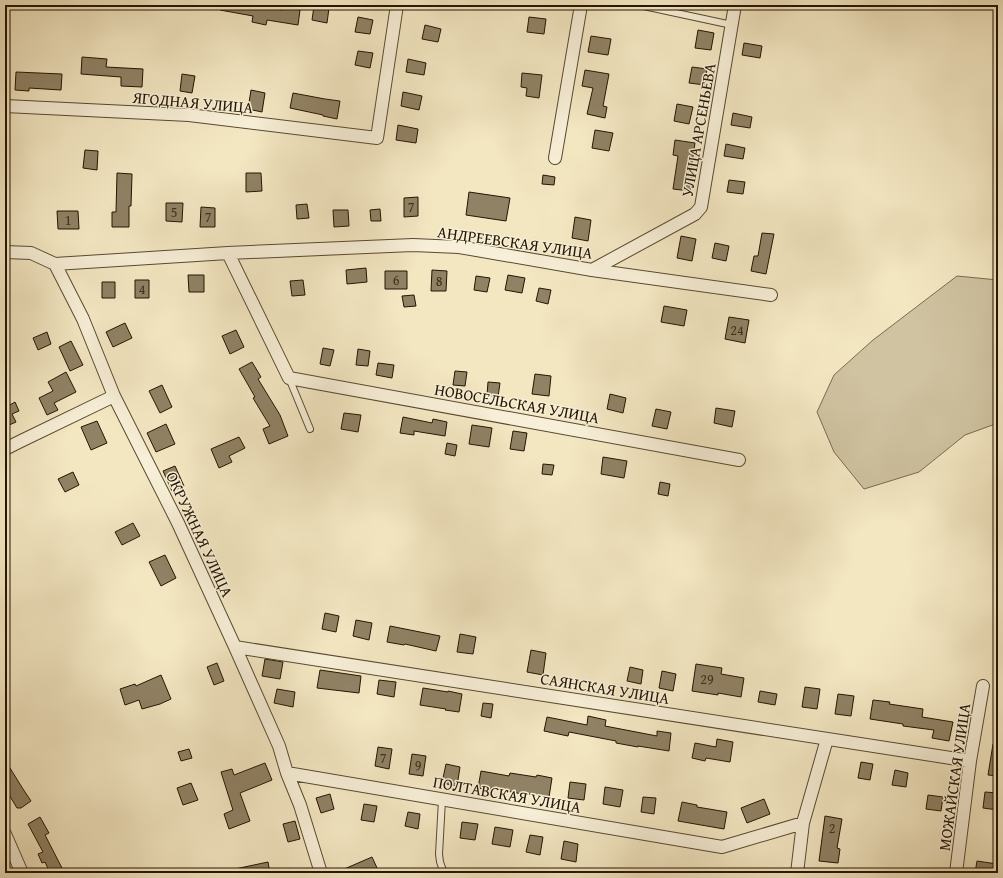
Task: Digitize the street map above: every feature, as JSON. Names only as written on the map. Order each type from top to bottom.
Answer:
[{"type":"street","name":"ЯГОДНАЯ УЛИЦА","points":[[5,106],[189,115],[377,138],[398,5]]},
{"type":"street","points":[[555,158],[580,5]]},
{"type":"street","name":"УЛИЦА АРСЕНЬЕВА","points":[[592,270],[695,214],[700,207],[735,5]]},
{"type":"street","name":"АНДРЕЕВСКАЯ УЛИЦА","points":[[55,264],[228,253],[414,245],[459,247],[592,270],[771,295]]},
{"type":"street","points":[[5,252],[31,253],[55,264]]},
{"type":"street","points":[[228,253],[289,378]]},
{"type":"street","name":"ОКРУЖНАЯ УЛИЦА","points":[[55,264],[83,320],[114,396],[171,509],[279,746],[287,773],[300,805],[321,873]]},
{"type":"street","name":"НОВОСЕЛЬСКАЯ УЛИЦА","points":[[289,378],[739,460]]},
{"type":"street","points":[[5,449],[114,396]]},
{"type":"street","name":"САЯНСКАЯ УЛИЦА","points":[[235,647],[970,761]]},
{"type":"street","name":"МОЖАЙСКАЯ УЛИЦА","points":[[956,873],[970,761],[983,686]]},
{"type":"street","points":[[797,873],[803,823],[827,739]]},
{"type":"street","name":"ПОЛТАВСКАЯ УЛИЦА","points":[[287,773],[722,847],[803,823]]},
{"type":"street","points":[[5,834],[22,873]]},
{"type":"lane","points":[[639,5],[732,25]]},
{"type":"lane","points":[[289,378],[310,429]]},
{"type":"lane","points":[[442,800],[439,854],[444,873]]},
{"type":"shaded area","points":[[957,276],[998,280],[998,423],[965,435],[919,472],[864,489],[834,452],[817,412],[834,375],[873,340]]},
{"type":"building","points":[[221,5],[256,5],[282,10],[282,7],[300,10],[298,25],[267,20],[266,25],[252,22],[253,16],[220,10]]},
{"type":"building","points":[[314,6],[329,8],[327,23],[312,20]]},
{"type":"building","points":[[358,17],[373,20],[370,34],[355,32]]},
{"type":"building","points":[[529,17],[546,19],[544,34],[527,32]]},
{"type":"building","points":[[425,25],[441,29],[438,42],[422,39]]},
{"type":"building","points":[[698,30],[714,33],[711,50],[695,48]]},
{"type":"building","points":[[591,36],[611,39],[608,55],[588,52]]},
{"type":"building","points":[[744,43],[762,46],[760,58],[742,55]]},
{"type":"building","points":[[358,51],[373,53],[370,68],[355,65]]},
{"type":"building","points":[[82,57],[107,59],[106,67],[143,69],[142,87],[121,86],[121,77],[81,74]]},
{"type":"building","points":[[408,59],[426,63],[424,75],[406,72]]},
{"type":"building","points":[[692,67],[707,69],[705,85],[689,83]]},
{"type":"building","points":[[585,70],[609,74],[603,106],[607,107],[605,118],[587,114],[593,88],[582,86]]},
{"type":"building","points":[[16,72],[62,74],[61,90],[29,88],[29,91],[15,90]]},
{"type":"building","points":[[522,73],[542,75],[539,98],[526,96],[527,88],[521,87]]},
{"type":"building","points":[[182,74],[195,76],[192,93],[180,91]]},
{"type":"building","points":[[251,90],[265,93],[262,112],[248,109]]},
{"type":"building","points":[[403,92],[422,96],[419,110],[401,106]]},
{"type":"building","points":[[293,93],[340,101],[337,119],[290,108]]},
{"type":"building","points":[[677,104],[693,107],[689,124],[674,121]]},
{"type":"building","points":[[733,113],[752,117],[750,128],[731,125]]},
{"type":"building","points":[[398,125],[418,129],[416,143],[396,140]]},
{"type":"building","points":[[595,130],[613,133],[609,151],[592,148]]},
{"type":"building","points":[[675,140],[695,143],[690,191],[673,189],[678,156],[673,155]]},
{"type":"building","points":[[726,144],[745,148],[743,159],[724,156]]},
{"type":"building","points":[[85,150],[98,151],[97,170],[83,168]]},
{"type":"building","points":[[117,173],[132,174],[129,227],[112,227],[112,212],[116,212]]},
{"type":"building","points":[[246,173],[261,173],[262,191],[246,192]]},
{"type":"building","points":[[543,175],[555,177],[554,185],[542,184]]},
{"type":"building","points":[[729,180],[745,182],[743,194],[727,192]]},
{"type":"building","points":[[469,192],[510,198],[506,221],[466,215]]},
{"type":"building","points":[[418,197],[418,216],[404,217],[404,198]]},
{"type":"building","points":[[166,203],[183,203],[182,222],[166,221]]},
{"type":"building","points":[[307,204],[309,218],[297,219],[296,205]]},
{"type":"building","points":[[201,207],[215,208],[215,227],[200,227]]},
{"type":"building","points":[[380,209],[381,221],[371,221],[370,210]]},
{"type":"building","points":[[333,210],[348,210],[349,226],[334,227]]},
{"type":"building","points":[[57,211],[78,211],[79,229],[58,229]]},
{"type":"building","points":[[575,217],[591,220],[588,241],[572,238]]},
{"type":"building","points":[[762,233],[774,234],[766,274],[751,271],[754,256],[758,256]]},
{"type":"building","points":[[681,236],[696,239],[692,261],[677,258]]},
{"type":"building","points":[[715,243],[729,246],[726,261],[712,258]]},
{"type":"building","points":[[366,268],[367,282],[347,284],[346,270]]},
{"type":"building","points":[[432,270],[447,271],[446,291],[431,291]]},
{"type":"building","points":[[385,271],[407,271],[407,289],[385,289]]},
{"type":"building","points":[[188,275],[204,275],[204,292],[189,292]]},
{"type":"building","points":[[508,275],[525,278],[522,293],[505,290]]},
{"type":"building","points":[[476,276],[490,278],[487,292],[474,290]]},
{"type":"building","points":[[135,280],[149,280],[149,298],[135,298]]},
{"type":"building","points":[[303,280],[305,295],[292,296],[290,281]]},
{"type":"building","points":[[102,282],[115,282],[115,298],[102,298]]},
{"type":"building","points":[[539,288],[551,290],[548,304],[536,301]]},
{"type":"building","points":[[414,295],[416,306],[404,307],[402,296]]},
{"type":"building","points":[[664,306],[687,310],[684,326],[661,322]]},
{"type":"building","points":[[729,317],[749,320],[745,343],[725,339]]},
{"type":"building","points":[[125,323],[132,338],[113,347],[106,332]]},
{"type":"building","points":[[236,330],[244,347],[230,354],[222,336]]},
{"type":"building","points":[[47,332],[51,344],[38,350],[33,338]]},
{"type":"building","points":[[71,341],[83,365],[70,371],[59,347]]},
{"type":"building","points":[[323,348],[334,350],[330,366],[320,364]]},
{"type":"building","points":[[358,349],[370,351],[368,366],[356,365]]},
{"type":"building","points":[[252,362],[261,377],[258,379],[280,415],[288,436],[269,444],[263,429],[270,426],[253,398],[255,397],[239,369]]},
{"type":"building","points":[[378,363],[394,365],[392,378],[376,375]]},
{"type":"building","points":[[455,371],[467,372],[465,386],[453,385]]},
{"type":"building","points":[[66,372],[76,392],[54,403],[58,410],[47,415],[39,398],[53,391],[48,382]]},
{"type":"building","points":[[535,374],[551,376],[549,396],[532,394]]},
{"type":"building","points":[[488,382],[500,383],[498,397],[487,395]]},
{"type":"building","points":[[162,385],[172,407],[160,413],[149,391]]},
{"type":"building","points":[[610,394],[626,398],[623,413],[607,409]]},
{"type":"building","points":[[5,399],[8,406],[15,402],[19,411],[12,414],[16,422],[7,426],[5,421]]},
{"type":"building","points":[[716,408],[735,411],[732,427],[714,423]]},
{"type":"building","points":[[656,409],[671,412],[667,429],[652,426]]},
{"type":"building","points":[[344,413],[361,415],[358,432],[341,429]]},
{"type":"building","points":[[403,417],[432,423],[433,419],[447,422],[445,436],[414,431],[414,435],[400,433]]},
{"type":"building","points":[[97,421],[107,443],[91,450],[81,427]]},
{"type":"building","points":[[166,424],[175,444],[156,452],[147,433]]},
{"type":"building","points":[[472,425],[492,428],[489,447],[469,444]]},
{"type":"building","points":[[513,431],[527,433],[524,451],[510,449]]},
{"type":"building","points":[[239,437],[245,448],[229,456],[232,462],[219,468],[211,449]]},
{"type":"building","points":[[447,443],[457,445],[455,456],[445,454]]},
{"type":"building","points":[[603,457],[627,461],[624,478],[601,474]]},
{"type":"building","points":[[543,464],[554,465],[552,475],[542,474]]},
{"type":"building","points":[[175,466],[184,486],[172,491],[163,471]]},
{"type":"building","points":[[73,472],[79,485],[65,492],[58,479]]},
{"type":"building","points":[[660,482],[670,484],[668,496],[658,494]]},
{"type":"building","points":[[133,523],[140,536],[122,545],[115,532]]},
{"type":"building","points":[[165,555],[176,578],[161,586],[149,562]]},
{"type":"building","points":[[325,613],[339,616],[336,632],[322,629]]},
{"type":"building","points":[[356,620],[372,623],[369,640],[353,636]]},
{"type":"building","points":[[390,626],[440,636],[436,651],[405,644],[387,642]]},
{"type":"building","points":[[460,634],[476,637],[473,654],[457,652]]},
{"type":"building","points":[[531,650],[546,653],[543,675],[527,672]]},
{"type":"building","points":[[265,659],[283,662],[280,679],[262,676]]},
{"type":"building","points":[[217,663],[224,681],[214,685],[207,667]]},
{"type":"building","points":[[696,664],[722,668],[721,674],[744,678],[741,697],[692,691]]},
{"type":"building","points":[[630,667],[643,670],[641,684],[627,681]]},
{"type":"building","points":[[320,670],[361,676],[359,693],[317,688]]},
{"type":"building","points":[[662,671],[676,674],[673,691],[659,688]]},
{"type":"building","points":[[161,675],[171,699],[142,709],[139,700],[125,705],[120,689],[135,684],[136,686]]},
{"type":"building","points":[[379,680],[396,682],[394,697],[377,694]]},
{"type":"building","points":[[805,687],[820,689],[817,709],[802,707]]},
{"type":"building","points":[[423,688],[462,694],[459,712],[420,705]]},
{"type":"building","points":[[277,689],[295,692],[293,707],[274,703]]},
{"type":"building","points":[[760,691],[777,694],[775,705],[758,702]]},
{"type":"building","points":[[838,694],[854,696],[851,716],[835,714]]},
{"type":"building","points":[[873,700],[923,709],[922,717],[953,722],[949,741],[932,738],[934,730],[903,726],[903,724],[870,719]]},
{"type":"building","points":[[483,703],[493,704],[491,718],[481,716]]},
{"type":"building","points":[[588,716],[606,720],[605,726],[657,736],[657,731],[671,733],[669,751],[616,743],[616,741],[569,732],[568,736],[544,731],[547,717],[587,725]]},
{"type":"building","points":[[717,739],[733,742],[730,762],[706,758],[705,761],[692,758],[695,743],[716,747]]},
{"type":"building","points":[[993,744],[998,744],[998,776],[988,775]]},
{"type":"building","points":[[378,747],[392,749],[389,769],[375,766]]},
{"type":"building","points":[[189,749],[192,758],[181,761],[178,752]]},
{"type":"building","points":[[412,754],[426,756],[423,776],[409,774]]},
{"type":"building","points":[[5,760],[31,801],[21,808],[17,808],[5,788]]},
{"type":"building","points":[[861,762],[873,764],[870,780],[858,778]]},
{"type":"building","points":[[265,763],[272,780],[240,793],[250,821],[229,829],[224,814],[233,810],[221,772],[232,769],[234,775]]},
{"type":"building","points":[[446,764],[460,767],[457,786],[442,783]]},
{"type":"building","points":[[895,770],[908,773],[906,787],[892,785]]},
{"type":"building","points":[[481,771],[509,776],[510,773],[536,777],[537,775],[552,778],[549,797],[491,788],[491,790],[478,788]]},
{"type":"building","points":[[570,782],[586,784],[584,800],[568,798]]},
{"type":"building","points":[[191,783],[198,800],[183,805],[177,788]]},
{"type":"building","points":[[605,787],[623,790],[620,807],[603,804]]},
{"type":"building","points":[[985,792],[998,793],[998,810],[983,808]]},
{"type":"building","points":[[330,794],[334,809],[321,813],[316,798]]},
{"type":"building","points":[[928,795],[943,797],[941,811],[926,809]]},
{"type":"building","points":[[643,797],[656,798],[654,814],[641,812]]},
{"type":"building","points":[[764,799],[770,814],[747,823],[741,808]]},
{"type":"building","points":[[682,802],[697,805],[697,807],[727,812],[724,829],[678,821]]},
{"type":"building","points":[[364,804],[377,806],[374,822],[361,820]]},
{"type":"building","points":[[408,812],[420,814],[418,829],[405,826]]},
{"type":"building","points":[[825,816],[842,819],[837,848],[840,849],[838,863],[819,861]]},
{"type":"building","points":[[40,817],[49,833],[45,835],[63,870],[56,873],[50,873],[45,862],[42,863],[38,854],[43,852],[28,824]]},
{"type":"building","points":[[295,821],[300,839],[288,842],[283,824]]},
{"type":"building","points":[[462,822],[478,824],[475,840],[460,838]]},
{"type":"building","points":[[495,827],[513,830],[510,847],[492,844]]},
{"type":"building","points":[[530,835],[543,837],[540,855],[526,852]]},
{"type":"building","points":[[564,841],[578,844],[576,862],[561,859]]},
{"type":"building","points":[[372,857],[378,870],[370,873],[335,873]]},
{"type":"building","points":[[977,861],[997,864],[995,873],[975,873]]},
{"type":"building","points":[[268,862],[270,873],[236,873],[235,869]]}]
